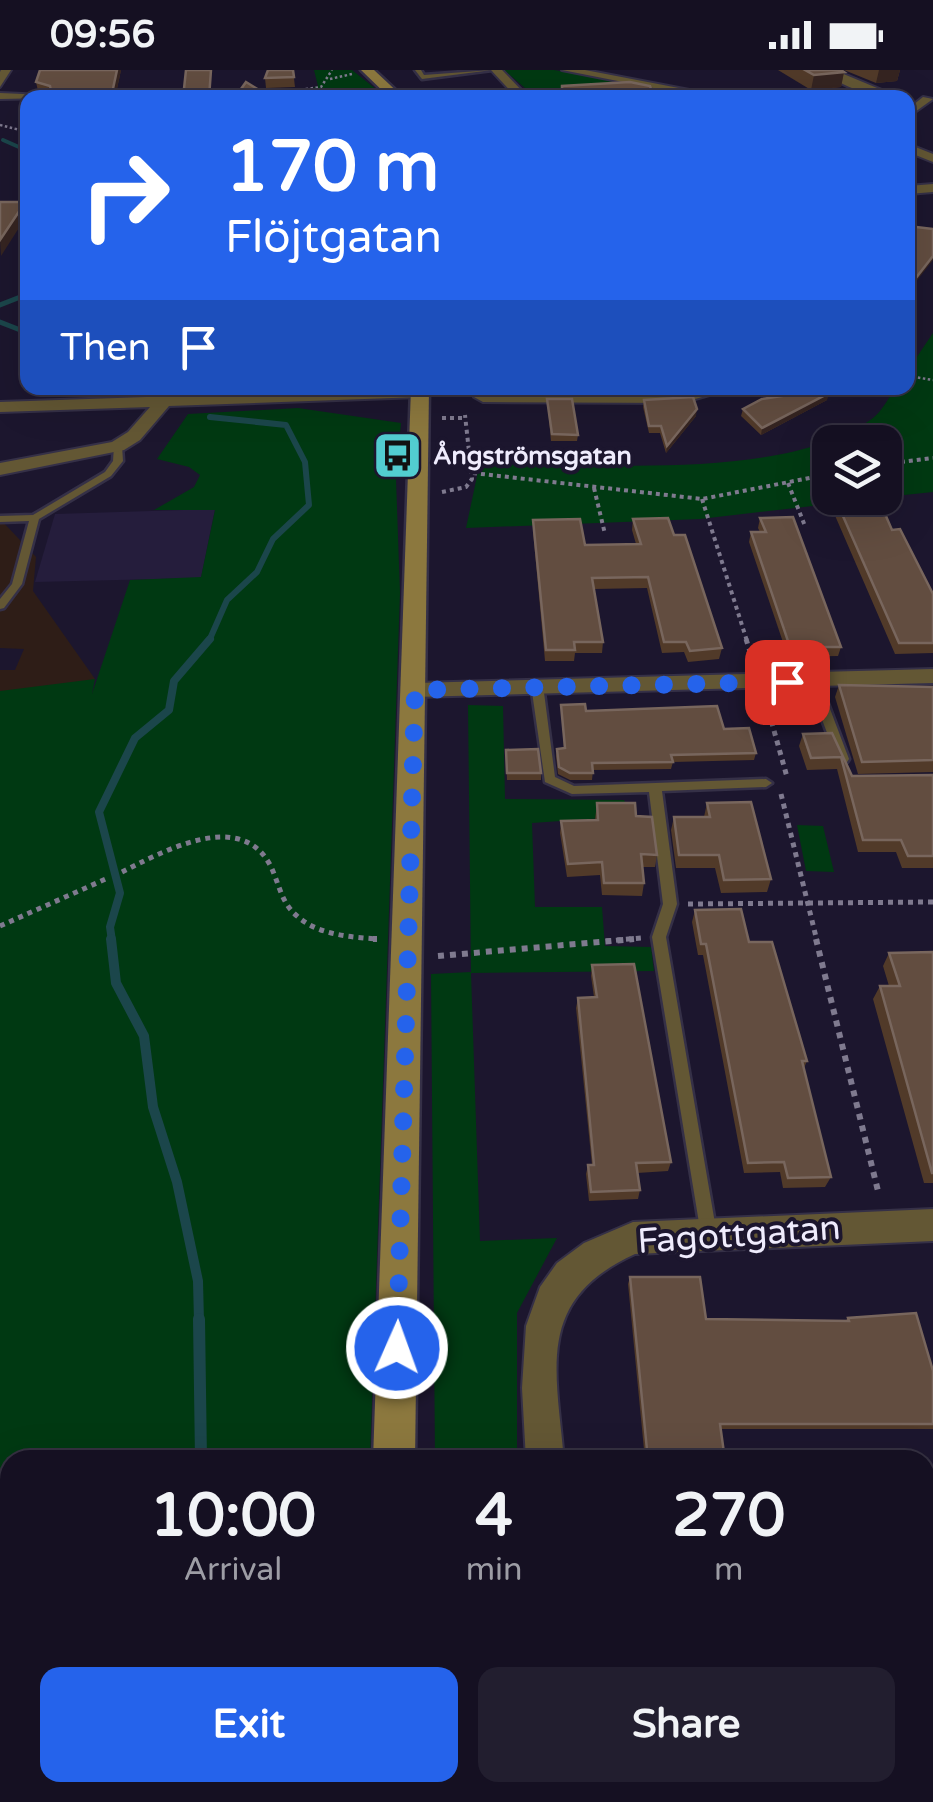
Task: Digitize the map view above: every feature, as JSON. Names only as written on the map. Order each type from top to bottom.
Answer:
[{"type":"main road","points":[[367,70],[390,90]]},
{"type":"main road","points":[[394,1450],[420,395]]},
{"type":"street","points":[[0,84],[6,70]]},
{"type":"street","points":[[492,70],[515,90]]},
{"type":"street","points":[[567,70],[681,90]]},
{"type":"street","points":[[826,70],[870,90]]},
{"type":"street","points":[[0,406],[162,402],[235,395]]},
{"type":"street","points":[[483,397],[525,395]]},
{"type":"street","points":[[634,395],[694,395]]},
{"type":"street","points":[[0,469],[118,446],[134,436],[162,402]]},
{"type":"street","points":[[415,690],[933,676]]},
{"type":"street","name":"Fagottgatan","points":[[544,1450],[538,1340],[562,1278],[593,1252],[633,1238],[933,1225]]},
{"type":"lane","points":[[418,70],[422,77],[492,70]]},
{"type":"lane","points":[[856,90],[863,88]]},
{"type":"lane","points":[[0,519],[35,518],[108,474],[118,461],[118,446]]},
{"type":"lane","points":[[0,606],[17,584],[35,518]]},
{"type":"lane","points":[[813,680],[852,782]]},
{"type":"lane","points":[[538,685],[549,780],[572,790],[766,782]]},
{"type":"lane","points":[[655,788],[670,904],[659,936],[709,1234]]},
{"type":"path","points":[[296,90],[321,87],[332,70]]},
{"type":"path","points":[[418,496],[466,487],[472,473],[464,408]]},
{"type":"path","points":[[434,418],[466,418]]},
{"type":"path","points":[[902,462],[933,458]]},
{"type":"path","points":[[472,473],[702,499],[812,478]]},
{"type":"path","points":[[788,483],[806,526]]},
{"type":"path","points":[[594,488],[605,534]]},
{"type":"path","points":[[702,499],[788,776],[766,782]]},
{"type":"path","points":[[766,782],[782,795],[887,1226]]},
{"type":"path","points":[[0,926],[108,878]]},
{"type":"path","points":[[670,904],[933,902]]},
{"type":"shaded area","points":[[215,509],[201,578],[35,582],[55,514]]},
{"type":"shaded area","points":[[0,519],[36,557],[33,591],[95,679],[0,988],[0,670],[15,670],[24,649],[0,648]]},
{"type":"green space","points":[[314,70],[352,70],[377,90],[308,90],[318,86]]},
{"type":"green space","points":[[504,70],[554,70],[675,90],[527,90]]},
{"type":"green space","points":[[933,333],[933,492],[902,495],[902,425],[860,425],[873,418],[891,395],[915,395],[915,360]]},
{"type":"green space","points":[[298,408],[401,423],[396,479],[400,593],[370,1450],[0,1450],[0,691],[95,679],[92,694],[130,580],[201,577],[215,510],[154,510],[194,487],[200,475],[189,467],[157,459],[188,414]]},
{"type":"green space","points":[[812,446],[812,506],[700,519],[466,528],[480,462],[684,465]]},
{"type":"green space","points":[[468,705],[503,706],[505,799],[624,800],[632,816],[532,823],[535,907],[602,907],[605,946],[651,947],[654,971],[471,973],[480,1241],[557,1238],[517,1313],[517,1450],[435,1450],[431,974],[471,972]]},
{"type":"green space","points":[[797,825],[823,826],[834,872],[806,871]]},
{"type":"building","points":[[40,70],[117,70],[113,90],[51,90],[50,86],[36,82]]},
{"type":"building","points":[[186,70],[211,70],[210,90],[184,90]]},
{"type":"building","points":[[268,70],[293,70],[294,77],[265,78]]},
{"type":"building","points":[[805,70],[841,70],[844,72],[814,75]]},
{"type":"building","points":[[246,82],[259,90],[242,90]]},
{"type":"building","points":[[630,82],[650,86],[651,90],[562,90],[562,86]]},
{"type":"building","points":[[0,202],[20,202],[20,210],[0,240]]},
{"type":"building","points":[[915,227],[933,229],[933,256],[915,279]]},
{"type":"building","points":[[825,395],[762,428],[743,409],[762,399]]},
{"type":"building","points":[[693,397],[697,409],[667,446],[661,426],[649,426],[644,400]]},
{"type":"building","points":[[547,399],[572,399],[578,435],[552,434]]},
{"type":"building","points":[[843,515],[885,515],[892,530],[900,529],[933,594],[933,643],[899,643]]},
{"type":"building","points":[[793,517],[841,647],[790,647],[751,532],[766,532],[760,518]]},
{"type":"building","points":[[668,518],[674,535],[685,535],[722,648],[690,651],[686,642],[664,642],[648,577],[592,578],[603,642],[574,642],[575,650],[546,650],[533,520],[580,519],[585,545],[641,544],[633,519]]},
{"type":"building","points":[[839,685],[933,687],[933,760],[862,762]]},
{"type":"building","points":[[585,704],[586,711],[717,706],[724,729],[749,728],[756,753],[671,755],[673,762],[592,763],[593,773],[570,773],[559,767],[557,749],[565,748],[561,705]]},
{"type":"building","points":[[832,733],[852,776],[933,775],[933,856],[908,856],[901,840],[863,840],[841,757],[811,758],[803,734]]},
{"type":"building","points":[[538,749],[541,773],[507,773],[506,750]]},
{"type":"building","points":[[751,802],[771,879],[724,880],[719,855],[679,855],[674,817],[710,817],[707,803]]},
{"type":"building","points":[[597,803],[635,803],[636,816],[652,817],[657,855],[641,854],[644,883],[604,883],[602,862],[568,864],[561,821],[598,820]]},
{"type":"building","points":[[741,909],[749,942],[772,942],[807,1061],[802,1061],[831,1177],[788,1178],[784,1162],[748,1163],[706,944],[701,944],[695,910]]},
{"type":"building","points":[[933,952],[932,1173],[880,986],[900,986],[889,953]]},
{"type":"building","points":[[634,964],[671,1162],[636,1163],[640,1190],[591,1192],[588,1165],[594,1165],[578,998],[597,997],[592,965]]},
{"type":"building","points":[[630,1277],[700,1277],[706,1319],[849,1321],[848,1318],[916,1313],[933,1371],[933,1424],[720,1424],[724,1450],[647,1450]]},
{"type":"waterway","points":[[3,140],[20,147]]},
{"type":"waterway","points":[[0,305],[20,297]]},
{"type":"waterway","points":[[0,322],[20,330]]},
{"type":"waterway","points":[[210,417],[286,425],[305,462],[309,505],[273,539],[257,572],[227,600],[210,639]]},
{"type":"waterway","points":[[112,941],[110,927],[120,893],[99,812],[135,738],[169,710],[174,681],[210,639]]},
{"type":"waterway","points":[[111,939],[116,983],[144,1036],[153,1107],[177,1182],[198,1281],[199,1321]]},
{"type":"waterway","points":[[199,1319],[201,1450]]},
{"type":"place","name":"Ångströmsgatan","points":[[398,456]]},
{"type":"route","points":[[397,1348],[415,690],[626,682],[787,682]]}]
